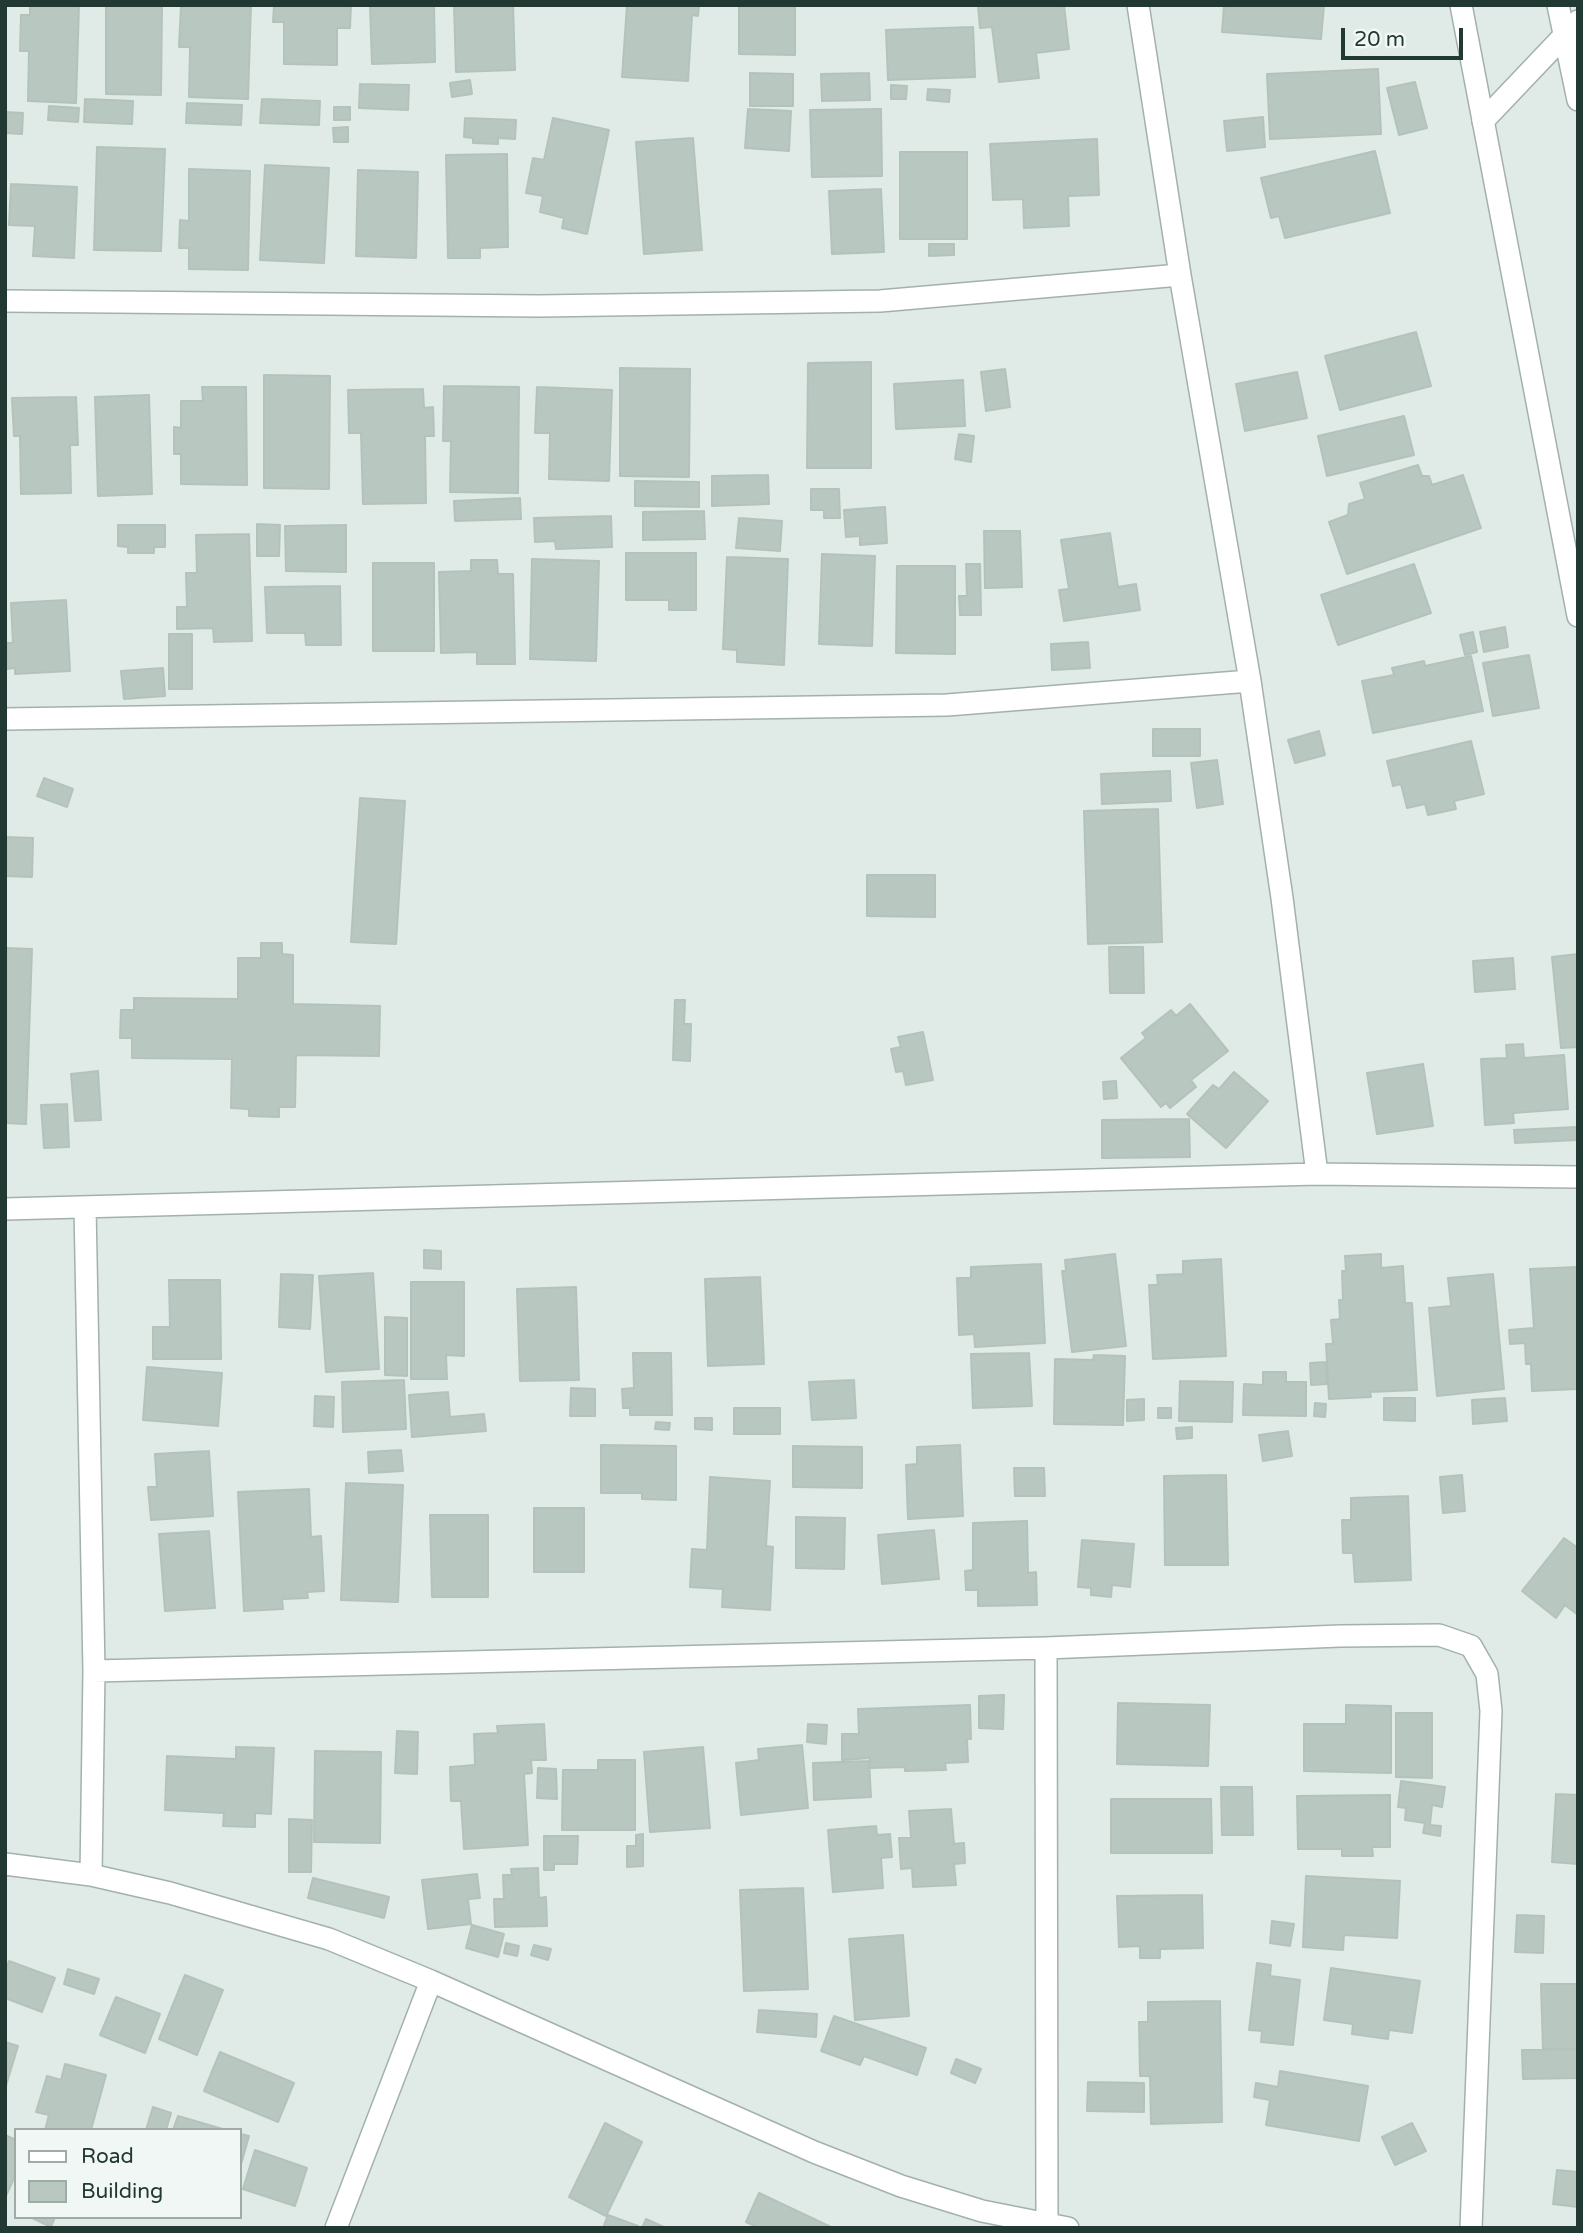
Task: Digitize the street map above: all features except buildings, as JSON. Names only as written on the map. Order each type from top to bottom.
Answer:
[{"type":"street","points":[[1138,5],[1180,275],[1250,681],[1282,898],[1317,1174]]},
{"type":"street","points":[[1461,5],[1578,614]]},
{"type":"street","points":[[1558,5],[1571,28],[1578,100]]},
{"type":"street","points":[[1483,121],[1571,28]]},
{"type":"street","points":[[5,301],[539,306],[866,301],[1180,275]]},
{"type":"street","points":[[5,719],[947,705],[1250,681]]},
{"type":"street","points":[[5,1209],[1317,1174],[1578,1177]]},
{"type":"street","points":[[85,1207],[94,1671],[91,1875]]},
{"type":"street","points":[[94,1671],[1046,1648],[1439,1634],[1471,1646],[1487,1674],[1491,1711],[1471,2228]]},
{"type":"street","points":[[1046,1648],[1046,2225]]},
{"type":"street","points":[[5,1864],[91,1875],[170,1893],[330,1939],[431,1981],[814,2152],[901,2186],[982,2211],[1068,2228]]},
{"type":"street","points":[[336,2228],[431,1981]]}]
